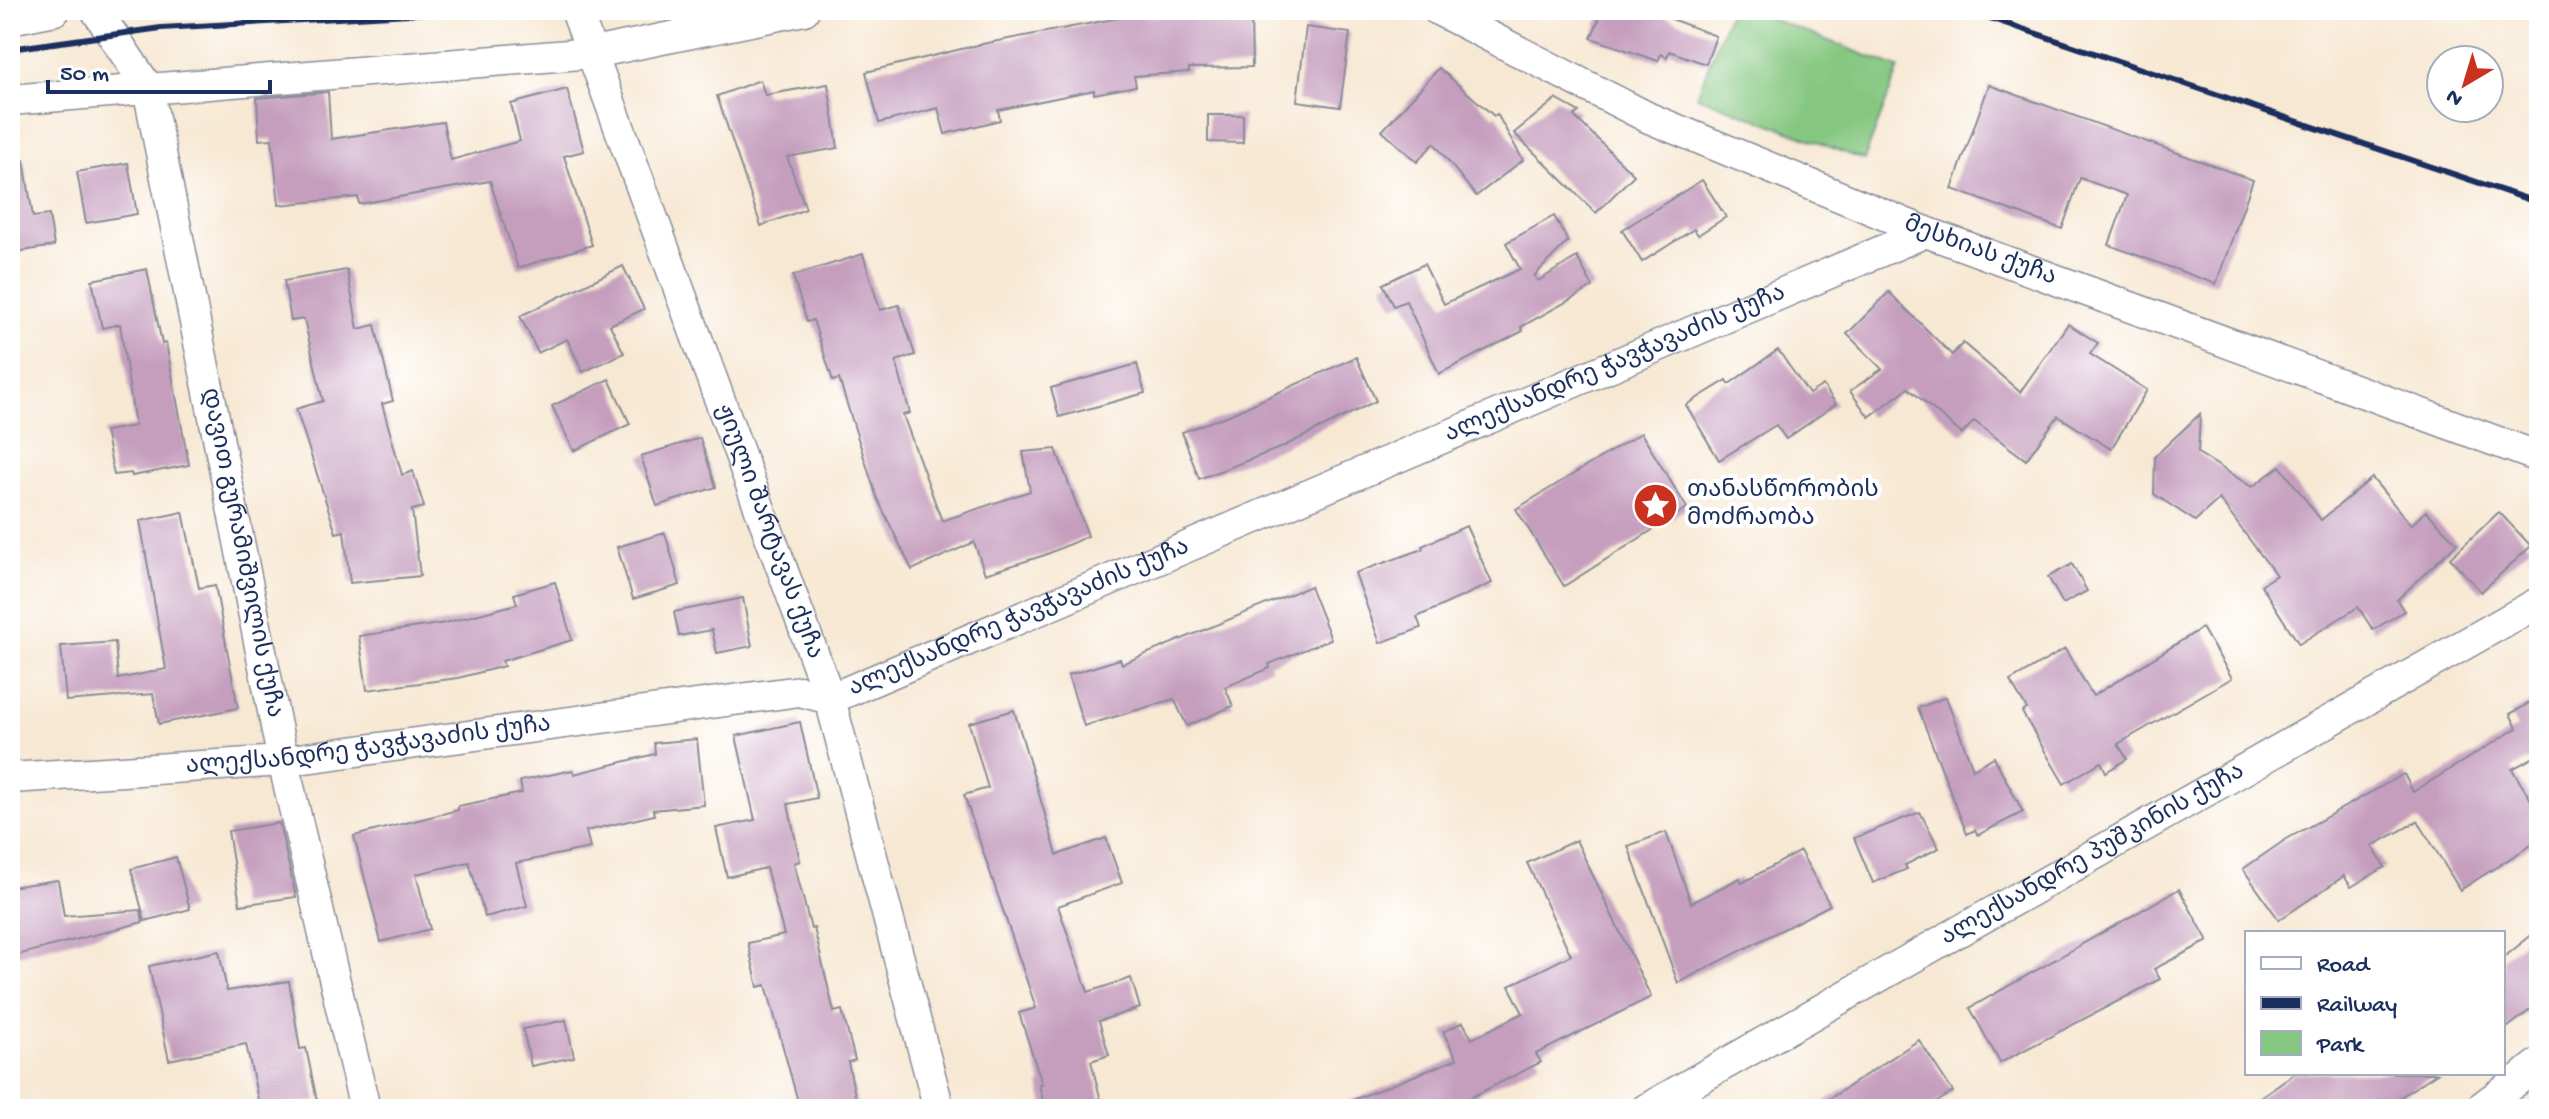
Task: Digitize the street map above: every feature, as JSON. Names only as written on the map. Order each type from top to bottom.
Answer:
[{"type":"street","points":[[10,19],[55,10]]},
{"type":"street","name":"დავით გურამიშვილის ქუჩა","points":[[96,10],[148,88],[283,761],[365,1109]]},
{"type":"street","name":"ჟიული შარტავას ქუჩა","points":[[576,10],[830,699],[939,1109]]},
{"type":"street","points":[[10,100],[593,53],[804,10]]},
{"type":"street","name":"მესხიას ქუჩა","points":[[1438,10],[1649,118],[1926,232],[2539,457]]},
{"type":"street","name":"ალექსანდრე ჭავჭავაძის ქუჩა","points":[[10,778],[283,761],[800,691],[830,699],[1926,232]]},
{"type":"street","name":"ალექსანდრე პუშკინის ქუჩა","points":[[1646,1109],[2539,602]]},
{"type":"street","points":[[2479,1109],[2539,1064]]},
{"type":"green space","points":[[1730,10],[1749,10],[1899,68],[1864,160],[1697,96]]},
{"type":"building","points":[[1603,10],[1648,10],[1716,36],[1706,64],[1669,51],[1667,57],[1661,54],[1658,61],[1591,38]]},
{"type":"building","points":[[1251,14],[1252,67],[1189,68],[1189,72],[1134,76],[1136,86],[1094,94],[1094,90],[998,110],[1000,120],[945,134],[938,108],[879,123],[866,72],[982,44],[1119,18]]},
{"type":"building","points":[[1306,27],[1350,33],[1340,107],[1297,101]]},
{"type":"building","points":[[1439,68],[1494,116],[1497,114],[1523,160],[1476,196],[1434,143],[1417,162],[1382,131]]},
{"type":"building","points":[[760,80],[765,95],[828,84],[838,148],[787,157],[806,209],[761,226],[717,96]]},
{"type":"building","points":[[1989,85],[2253,180],[2216,284],[2109,245],[2127,195],[2080,178],[2062,229],[1952,189]]},
{"type":"building","points":[[567,89],[584,151],[564,156],[592,245],[518,268],[490,181],[359,204],[358,197],[279,205],[272,139],[259,140],[257,98],[328,92],[331,139],[443,122],[451,160],[520,141],[511,104]]},
{"type":"building","points":[[1556,99],[1579,112],[1574,116],[1634,175],[1596,213],[1514,133]]},
{"type":"building","points":[[1208,115],[1243,115],[1243,143],[1208,142]]},
{"type":"building","points":[[24,160],[33,217],[49,215],[54,246],[10,253],[10,161]]},
{"type":"building","points":[[128,163],[137,214],[86,223],[77,172]]},
{"type":"building","points":[[1702,180],[1726,217],[1698,235],[1694,229],[1642,262],[1622,230]]},
{"type":"building","points":[[1554,216],[1568,241],[1534,276],[1538,281],[1577,257],[1593,287],[1521,327],[1523,331],[1439,374],[1406,301],[1394,306],[1383,284],[1424,264],[1444,304],[1520,269],[1506,243]]},
{"type":"building","points":[[863,254],[880,310],[899,305],[915,355],[896,361],[910,413],[903,415],[942,521],[1030,491],[1023,452],[1056,449],[1088,536],[1045,555],[985,574],[974,542],[912,570],[877,498],[839,379],[833,381],[813,320],[807,322],[793,276]]},
{"type":"building","points":[[623,266],[644,309],[610,325],[624,353],[583,372],[567,339],[538,353],[520,316]]},
{"type":"building","points":[[147,269],[162,344],[166,343],[189,465],[132,476],[131,473],[114,475],[105,431],[135,426],[120,324],[102,328],[92,280]]},
{"type":"building","points":[[347,270],[358,329],[375,325],[393,401],[382,404],[402,475],[413,471],[424,507],[412,510],[420,576],[350,583],[344,531],[336,533],[296,409],[323,401],[304,319],[291,321],[284,281]]},
{"type":"building","points":[[1889,292],[1952,355],[1963,343],[2020,392],[2068,324],[2098,343],[2090,354],[2147,390],[2111,449],[2058,416],[2026,460],[1974,421],[1962,434],[1908,388],[1869,417],[1850,391],[1882,369],[1847,334]]},
{"type":"building","points":[[1778,350],[1809,394],[1823,385],[1836,404],[1786,439],[1776,425],[1719,460],[1686,405],[1727,380],[1729,384]]},
{"type":"building","points":[[1356,357],[1376,401],[1280,448],[1199,479],[1182,432],[1229,415]]},
{"type":"building","points":[[1137,364],[1145,393],[1059,417],[1051,388]]},
{"type":"building","points":[[609,379],[630,424],[574,451],[552,406]]},
{"type":"building","points":[[2200,414],[2198,453],[2252,487],[2280,466],[2321,520],[2372,478],[2411,525],[2426,511],[2457,543],[2397,600],[2404,611],[2373,630],[2358,607],[2299,644],[2261,585],[2276,575],[2219,499],[2195,521],[2154,494],[2155,456]]},
{"type":"building","points":[[1641,433],[1687,508],[1564,586],[1516,509]]},
{"type":"building","points":[[700,438],[716,487],[657,506],[641,456]]},
{"type":"building","points":[[183,512],[199,588],[215,585],[238,708],[159,724],[153,694],[66,701],[61,646],[115,642],[118,679],[166,669],[140,521]]},
{"type":"building","points":[[2499,512],[2531,546],[2481,592],[2450,558]]},
{"type":"building","points":[[1466,526],[1492,583],[1417,617],[1421,628],[1380,643],[1355,573],[1423,549],[1422,546]]},
{"type":"building","points":[[665,533],[680,585],[633,599],[617,547]]},
{"type":"building","points":[[2072,564],[2087,591],[2063,604],[2048,577]]},
{"type":"building","points":[[555,582],[572,640],[502,661],[504,666],[458,678],[367,690],[359,636],[445,623],[517,604],[514,594]]},
{"type":"building","points":[[1310,586],[1331,639],[1269,664],[1270,668],[1225,687],[1233,706],[1187,726],[1174,699],[1084,726],[1068,675],[1120,659],[1122,664]]},
{"type":"building","points":[[743,598],[752,646],[717,653],[712,630],[679,636],[674,612]]},
{"type":"building","points":[[2202,628],[2232,678],[2118,744],[2127,759],[2106,772],[2101,762],[2064,784],[2022,712],[2027,709],[2010,681],[2065,649],[2093,696]]},
{"type":"building","points":[[1946,697],[1973,769],[1994,757],[2023,812],[1978,835],[1975,830],[1967,834],[1918,708]]},
{"type":"building","points":[[2539,698],[2539,766],[2534,757],[2512,769],[2539,813],[2539,840],[2460,890],[2418,821],[2372,846],[2385,867],[2351,887],[2344,876],[2279,920],[2243,869],[2285,840],[2404,774],[2413,792],[2517,728],[2510,714]]},
{"type":"building","points":[[1014,710],[1057,855],[1106,838],[1122,883],[1058,906],[1088,992],[1131,978],[1140,1008],[1099,1021],[1109,1055],[1091,1061],[1103,1109],[1045,1109],[1039,1084],[1042,1084],[1019,1013],[1036,1008],[964,795],[988,788],[969,723]]},
{"type":"building","points":[[800,722],[817,798],[788,804],[800,861],[794,863],[811,929],[814,928],[834,1012],[842,1010],[855,1060],[848,1062],[858,1109],[800,1109],[766,985],[758,987],[748,943],[784,935],[766,868],[727,877],[716,828],[755,820],[736,736]]},
{"type":"building","points":[[697,739],[704,805],[653,810],[654,815],[586,831],[590,848],[516,863],[527,906],[485,917],[469,862],[416,874],[430,929],[381,942],[354,836],[458,810],[458,806],[522,793],[520,781],[573,770],[574,774],[655,754],[654,743]]},
{"type":"building","points":[[1920,812],[1939,848],[1905,865],[1907,869],[1873,883],[1854,838]]},
{"type":"building","points":[[279,823],[296,897],[240,905],[228,831]]},
{"type":"building","points":[[1666,832],[1691,903],[1740,878],[1742,883],[1800,851],[1830,905],[1678,983],[1628,846]]},
{"type":"building","points":[[1576,840],[1651,997],[1536,1054],[1541,1062],[1448,1109],[1330,1109],[1457,1059],[1443,1032],[1463,1022],[1472,1039],[1523,1013],[1509,986],[1571,955],[1527,863]]},
{"type":"building","points":[[176,857],[190,909],[145,921],[131,869]]},
{"type":"building","points":[[58,880],[64,916],[141,910],[143,922],[10,957],[10,887]]},
{"type":"building","points":[[2179,889],[2208,941],[2154,969],[2160,979],[2000,1063],[1970,1008]]},
{"type":"building","points":[[2539,929],[2539,1003],[2505,1029],[2505,956]]},
{"type":"building","points":[[219,951],[227,991],[289,981],[300,1049],[306,1048],[317,1101],[260,1109],[246,1044],[169,1060],[149,966]]},
{"type":"building","points":[[566,1020],[574,1057],[531,1066],[523,1029]]},
{"type":"building","points":[[1919,1040],[1953,1092],[1926,1109],[1814,1109]]},
{"type":"building","points":[[2292,1075],[2434,1075],[2382,1109],[2243,1109]]},
{"type":"railway","points":[[10,49],[161,28],[480,10]]},
{"type":"railway","points":[[1966,10],[2539,203]]},
{"type":"place","name":"თანასწორობის მოძრაობა","points":[[1656,505]]}]
